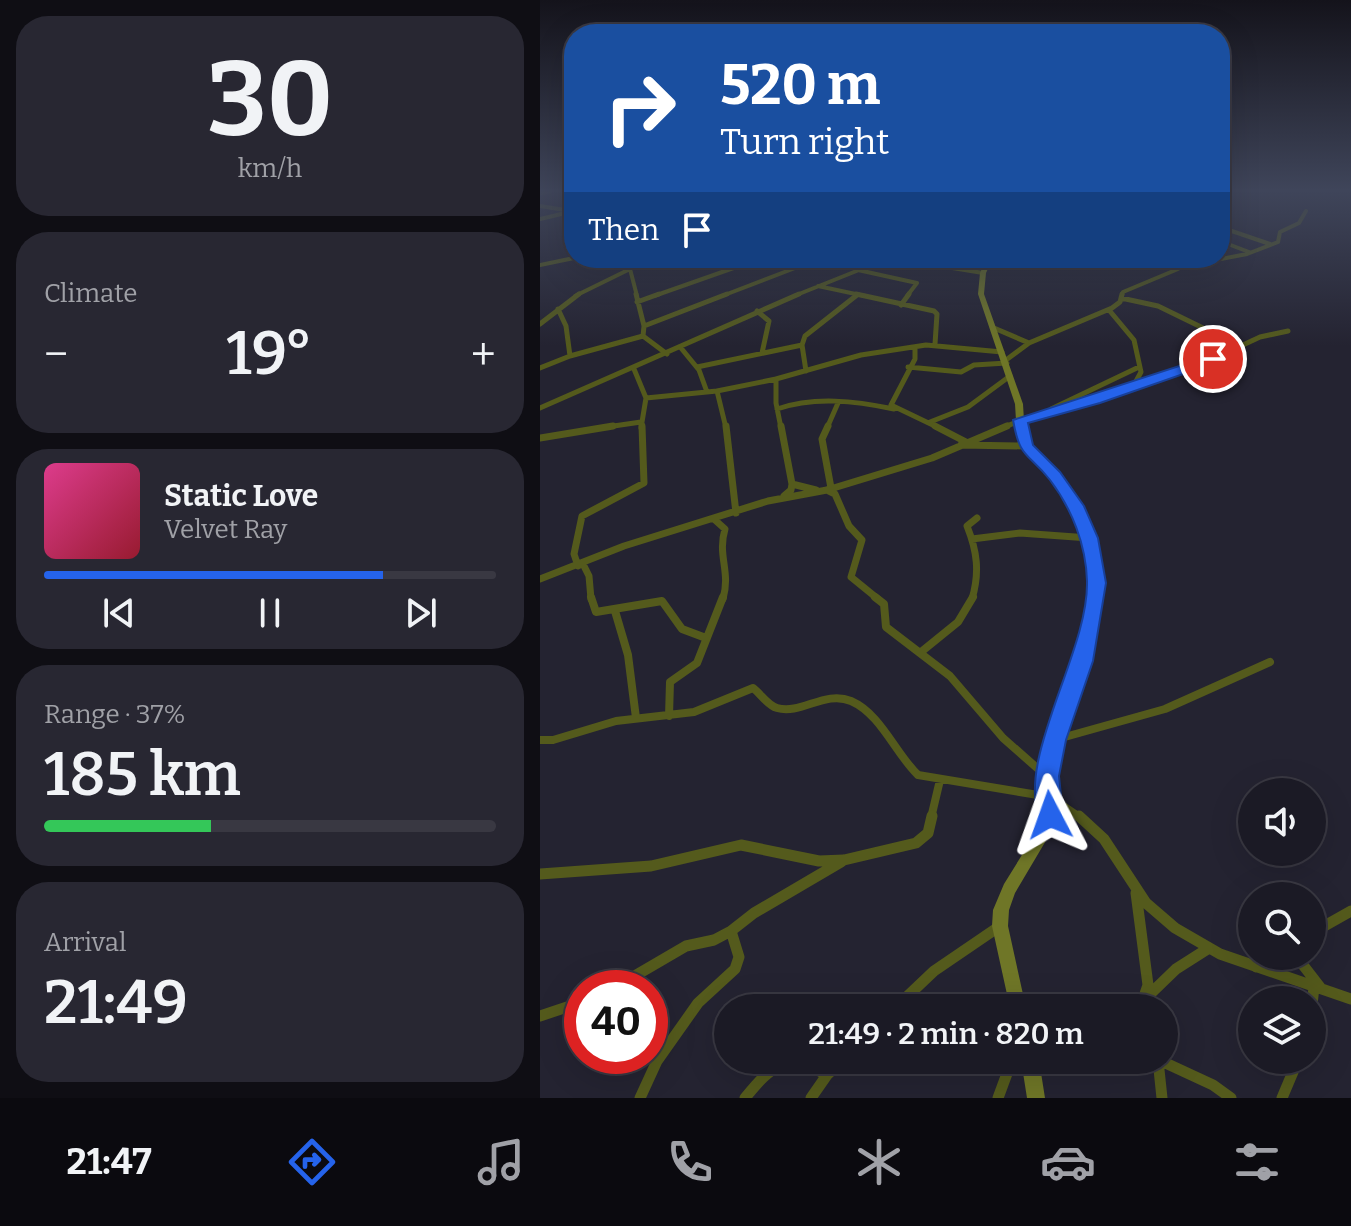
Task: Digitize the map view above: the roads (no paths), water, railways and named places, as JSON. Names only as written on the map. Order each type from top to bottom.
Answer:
[{"type":"street","points":[[1230,257],[1251,253],[1270,244]]},
{"type":"street","points":[[1230,245],[1251,253]]},
{"type":"street","points":[[540,265],[564,260]]},
{"type":"street","points":[[637,302],[734,268]]},
{"type":"street","points":[[644,326],[795,268]]},
{"type":"street","points":[[540,408],[681,348],[757,311],[863,268]]},
{"type":"street","points":[[952,268],[983,273]]},
{"type":"street","points":[[985,268],[981,294],[1005,358],[1025,446],[1060,482],[1076,506],[1089,538],[1096,594],[1083,661],[1054,740],[1047,776],[1050,822],[1009,889],[1001,910],[1000,926],[1015,994]]},
{"type":"street","points":[[908,367],[961,372],[974,365],[1005,358],[1029,343],[1109,310],[1127,290],[1167,268]]},
{"type":"street","points":[[540,324],[573,297],[630,269],[644,326],[643,336]]},
{"type":"street","points":[[858,270],[917,283],[901,305]]},
{"type":"street","points":[[817,286],[937,312],[935,344]]},
{"type":"street","points":[[806,371],[802,345],[805,336],[857,295]]},
{"type":"street","points":[[1121,298],[1158,306],[1242,347]]},
{"type":"street","points":[[558,309],[566,326],[570,356]]},
{"type":"street","points":[[1109,310],[1132,335],[1140,378],[1133,387]]},
{"type":"street","points":[[757,311],[769,321],[762,353]]},
{"type":"street","points":[[994,328],[1029,343]]},
{"type":"street","points":[[540,579],[624,546],[780,498],[830,490],[932,458],[1020,420],[1133,387],[1242,347],[1260,337],[1288,331]]},
{"type":"street","points":[[540,368],[570,356],[643,336]]},
{"type":"street","points":[[643,336],[667,354]]},
{"type":"street","points":[[646,398],[717,391],[776,379],[861,355],[935,344],[1005,358]]},
{"type":"street","points":[[697,367],[802,345]]},
{"type":"street","points":[[894,407],[908,367],[915,359],[915,347]]},
{"type":"street","points":[[681,348],[697,367],[707,392]]},
{"type":"street","points":[[1050,411],[1058,404],[1139,367]]},
{"type":"street","points":[[634,369],[646,398],[641,422],[644,483],[582,516],[574,554],[580,565],[590,573],[592,609],[615,611],[662,601],[682,629],[706,638]]},
{"type":"street","points":[[930,422],[968,407],[1010,376]]},
{"type":"street","points":[[776,379],[777,406],[792,484],[791,490],[780,498]]},
{"type":"street","points":[[717,391],[730,444],[736,513]]},
{"type":"street","points":[[838,403],[822,439],[830,490],[849,526],[862,540],[851,573],[852,579],[884,604],[883,620],[891,633],[950,676],[1003,738],[1047,776]]},
{"type":"street","points":[[777,406],[838,403],[894,407],[930,422],[963,444],[1025,446]]},
{"type":"street","points":[[540,438],[641,422]]},
{"type":"street","points":[[792,484],[830,490]]},
{"type":"street","points":[[921,652],[951,631],[969,607],[977,575],[967,526],[977,518]]},
{"type":"street","points":[[669,716],[670,682],[689,672],[697,663],[728,581],[720,545],[725,529],[715,520]]},
{"type":"street","points":[[972,539],[1012,533],[1089,538]]},
{"type":"street","points":[[560,573],[590,573]]},
{"type":"street","points":[[615,611],[628,655],[636,718]]},
{"type":"street","points":[[1054,740],[1101,731],[1160,713],[1228,686],[1270,662]]},
{"type":"street","points":[[540,740],[553,740],[602,724],[669,716],[711,707],[753,688],[771,704],[781,708],[837,697],[863,708],[904,764],[918,775],[940,780],[970,781],[1050,797],[1076,813],[1104,839],[1156,914],[1209,948],[1238,960]]},
{"type":"street","points":[[540,874],[651,866],[741,845],[819,861],[844,860],[884,852],[923,839],[932,826],[940,780]]},
{"type":"street","points":[[645,970],[686,946],[714,940],[731,931],[754,913],[844,860]]},
{"type":"street","points":[[1136,888],[1148,985],[1145,994]]},
{"type":"street","points":[[1326,925],[1351,911]]},
{"type":"street","points":[[910,994],[934,971],[1000,926]]},
{"type":"street","points":[[640,1098],[657,1061],[698,1003],[735,969],[739,957],[731,931]]},
{"type":"street","points":[[1152,994],[1176,969],[1209,948]]},
{"type":"street","points":[[1265,970],[1312,986]]},
{"type":"street","points":[[1326,991],[1351,999]]},
{"type":"street","points":[[540,1016],[564,1008]]},
{"type":"street","points":[[745,1098],[781,1062],[796,1060],[827,1075],[811,1098]]},
{"type":"street","points":[[1178,1069],[1213,1085],[1231,1098]]},
{"type":"street","points":[[998,1098],[1007,1074]]},
{"type":"street","points":[[1032,1074],[1036,1098]]},
{"type":"street","points":[[1159,1074],[1162,1098]]},
{"type":"street","points":[[1282,1098],[1292,1074]]}]
